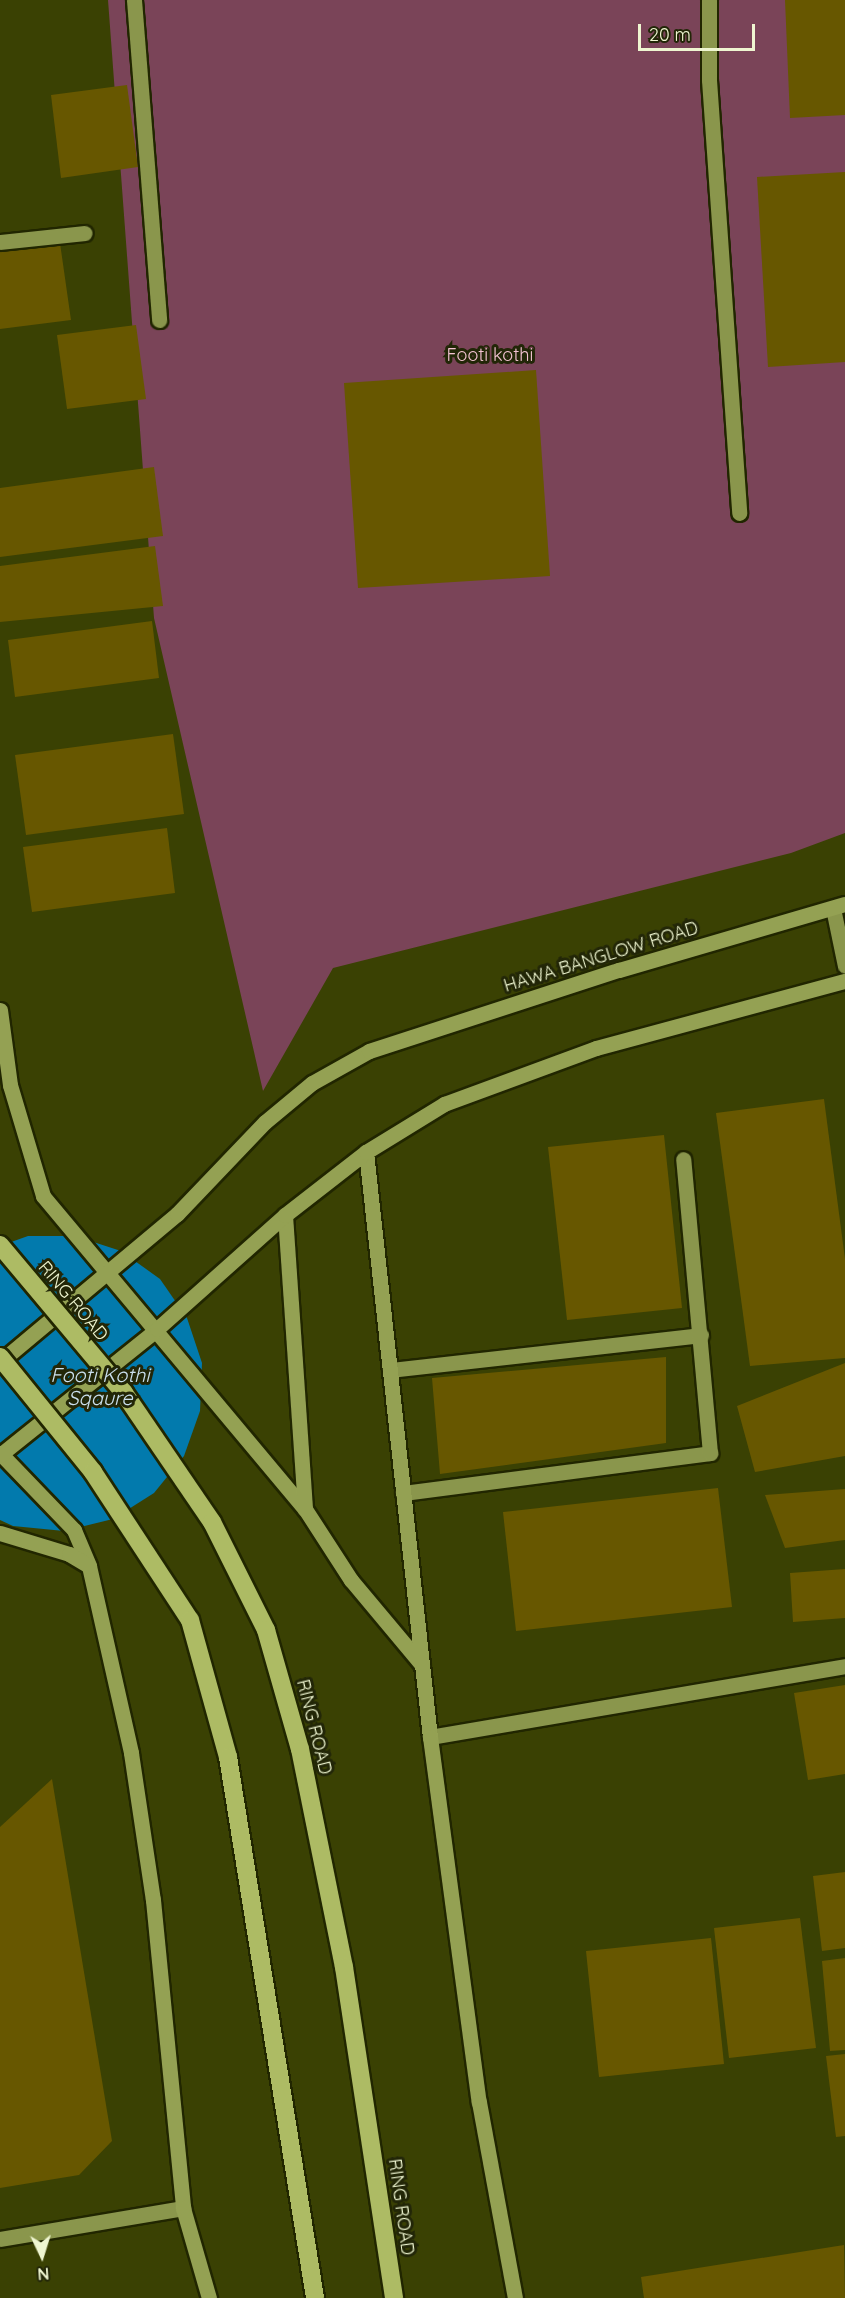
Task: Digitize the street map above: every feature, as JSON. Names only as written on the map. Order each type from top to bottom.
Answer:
[{"type":"highway","name":"RING ROAD","points":[[0,1245],[124,1392],[212,1522],[266,1630],[300,1749],[344,1966],[394,2298]]},
{"type":"highway","points":[[0,1359],[93,1472],[190,1620],[228,1757],[315,2298]]},
{"type":"street","points":[[134,0],[159,320]]},
{"type":"street","points":[[709,0],[709,80],[739,513]]},
{"type":"street","points":[[0,242],[85,233]]},
{"type":"street","points":[[839,906],[845,966]]},
{"type":"street","name":"HAWA BANGLOW ROAD","points":[[0,1359],[106,1269],[177,1214],[265,1122],[312,1083],[369,1051],[619,970],[839,906]]},
{"type":"street","points":[[209,2298],[183,2208],[151,1889],[131,1753],[89,1566],[74,1530],[0,1454],[158,1329],[285,1215],[366,1152],[444,1104],[596,1048],[845,981]]},
{"type":"street","points":[[0,1010],[10,1085],[43,1196],[158,1329],[305,1509],[351,1580],[422,1665]]},
{"type":"street","points":[[366,1152],[430,1737],[479,2102],[515,2298]]},
{"type":"street","points":[[403,1493],[710,1453],[701,1335],[683,1159]]},
{"type":"street","points":[[285,1215],[305,1509]]},
{"type":"street","points":[[390,1370],[701,1335]]},
{"type":"street","points":[[0,1533],[69,1554],[89,1566]]},
{"type":"street","points":[[430,1737],[845,1665]]},
{"type":"street","points":[[0,2239],[183,2208]]},
{"type":"green space","name":"Footi kothi","points":[[108,0],[845,0],[845,833],[791,853],[333,968],[263,1091],[154,618]]},
{"type":"water","name":"Footi Kothi Sqaure","points":[[28,1236],[75,1236],[121,1251],[160,1279],[187,1318],[202,1363],[200,1411],[184,1456],[154,1493],[113,1519],[64,1531],[13,1526],[0,1520],[0,1246]]},
{"type":"building","points":[[785,0],[845,0],[845,115],[790,118]]},
{"type":"building","points":[[127,85],[138,167],[61,178],[51,95]]},
{"type":"building","points":[[845,172],[845,362],[768,367],[757,177]]},
{"type":"building","points":[[60,243],[71,320],[0,329],[0,251]]},
{"type":"building","points":[[136,325],[146,399],[67,409],[57,335]]},
{"type":"building","points":[[536,370],[550,576],[358,588],[344,383]]},
{"type":"building","points":[[154,467],[163,536],[0,557],[0,488]]},
{"type":"building","points":[[155,546],[163,606],[0,622],[0,566]]},
{"type":"building","points":[[152,621],[159,678],[15,697],[8,640]]},
{"type":"building","points":[[173,734],[184,814],[26,835],[15,755]]},
{"type":"building","points":[[167,828],[175,893],[32,912],[23,847]]},
{"type":"building","points":[[824,1099],[845,1259],[845,1358],[750,1366],[716,1113]]},
{"type":"building","points":[[664,1135],[682,1308],[567,1320],[548,1147]]},
{"type":"building","points":[[666,1357],[666,1443],[440,1474],[432,1378]]},
{"type":"building","points":[[845,1363],[845,1456],[755,1472],[737,1406]]},
{"type":"building","points":[[718,1488],[732,1607],[516,1631],[503,1512]]},
{"type":"building","points":[[845,1489],[845,1540],[785,1548],[765,1495]]},
{"type":"building","points":[[845,1569],[845,1618],[793,1622],[790,1573]]},
{"type":"building","points":[[845,1685],[845,1774],[808,1780],[794,1693]]},
{"type":"building","points":[[52,1779],[112,2141],[79,2175],[0,2188],[0,1827]]},
{"type":"building","points":[[845,1872],[845,1948],[822,1951],[813,1876]]},
{"type":"building","points":[[800,1918],[816,2048],[729,2058],[714,1928]]},
{"type":"building","points":[[711,1938],[724,2064],[599,2077],[586,1951]]},
{"type":"building","points":[[845,1958],[845,2050],[830,2051],[822,1961]]},
{"type":"building","points":[[845,2054],[845,2136],[836,2137],[826,2056]]},
{"type":"building","points":[[844,2245],[845,2298],[644,2298],[641,2277]]}]
